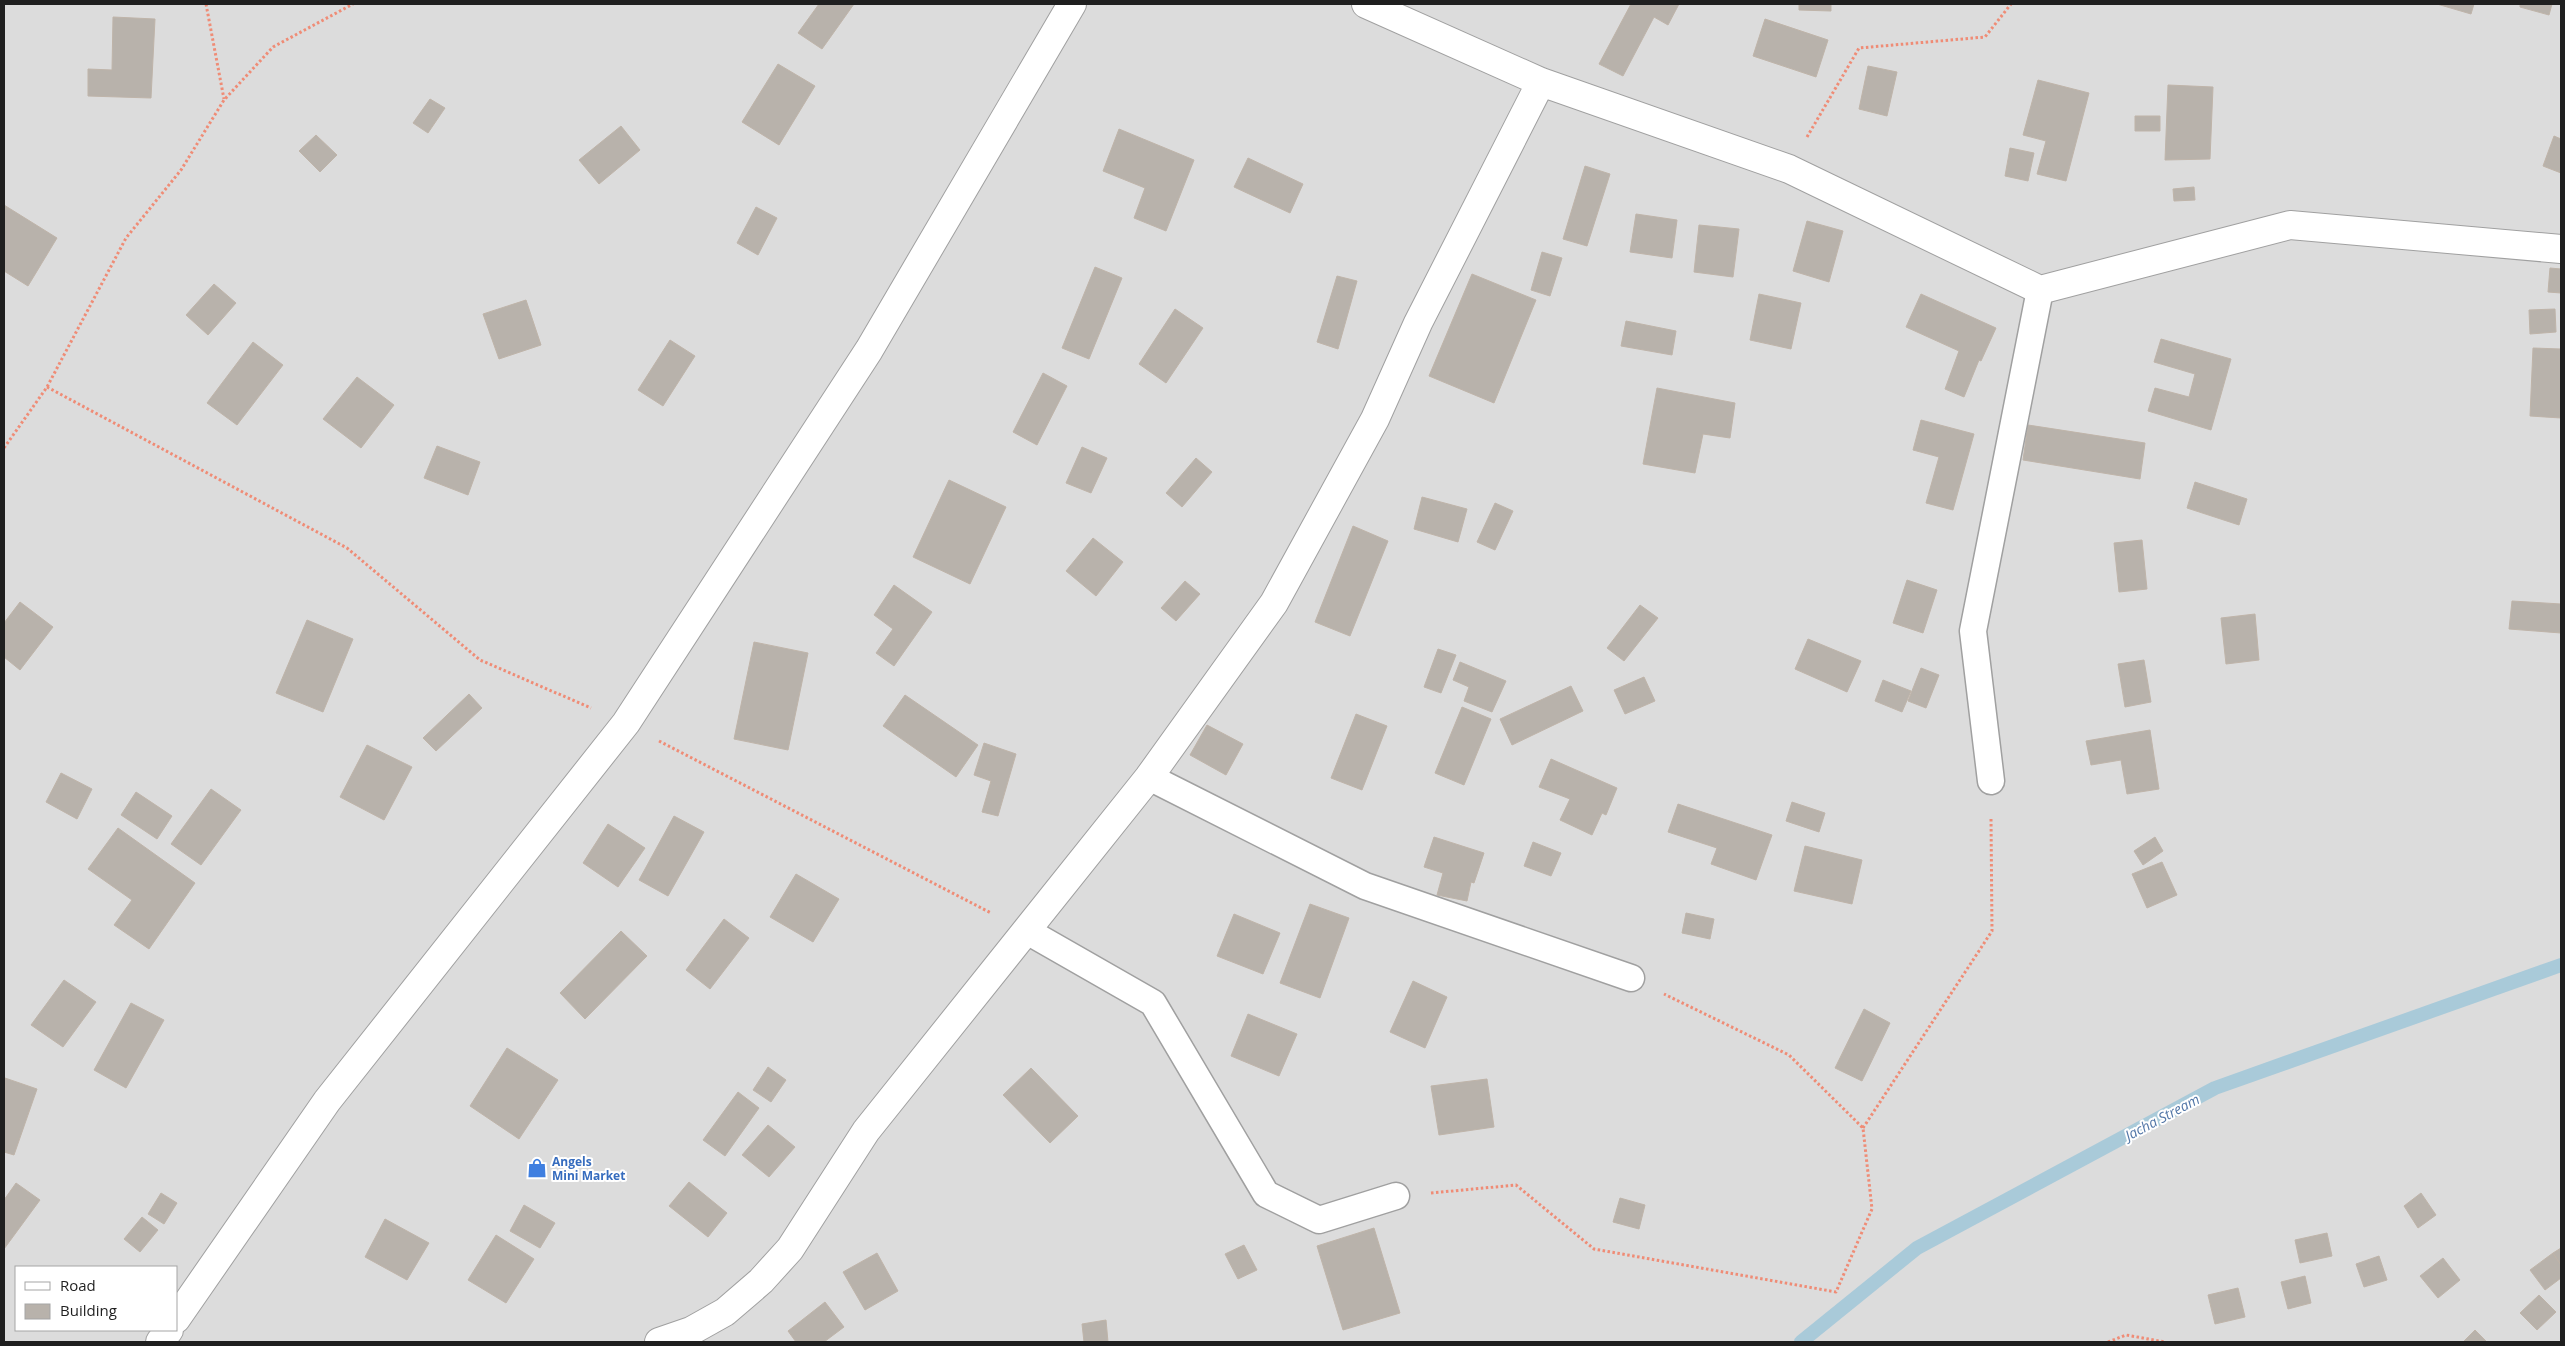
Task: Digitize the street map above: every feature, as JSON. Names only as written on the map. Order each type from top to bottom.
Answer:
[{"type":"street","points":[[178,1316],[328,1101],[626,723],[869,350],[1072,4]]},
{"type":"street","points":[[1366,4],[1541,82],[1789,169],[2040,290],[2290,225],[2561,249]]},
{"type":"street","points":[[659,1342],[691,1331],[725,1312],[761,1281],[790,1249],[866,1131],[1149,777],[1274,603],[1326,512],[1375,419],[1418,323],[1541,82]]},
{"type":"street","points":[[160,1342],[168,1331]]},
{"type":"lane","points":[[1991,781],[1973,631],[2040,290]]},
{"type":"lane","points":[[1149,777],[1365,886],[1631,978]]},
{"type":"lane","points":[[1027,931],[1153,1003],[1266,1194],[1319,1220],[1396,1196]]},
{"type":"path","points":[[206,4],[224,100]]},
{"type":"path","points":[[4,448],[47,387],[126,238],[181,170],[224,100],[273,47],[352,4]]},
{"type":"path","points":[[1789,169],[1859,48],[1985,37],[2011,4]]},
{"type":"path","points":[[47,387],[348,548],[480,660],[626,723],[1027,931]]},
{"type":"path","points":[[1862,1128],[1992,931],[1991,781]]},
{"type":"path","points":[[1396,1196],[1516,1186],[1594,1249],[1836,1292],[1872,1210],[1862,1128],[1789,1055],[1631,978]]},
{"type":"path","points":[[2108,1342],[2126,1335],[2165,1342]]},
{"type":"shaded area","points":[[4,4],[2561,4],[2561,1342],[4,1342]]},
{"type":"building","points":[[819,4],[854,4],[822,49],[798,33]]},
{"type":"building","points":[[1631,4],[1679,4],[1668,25],[1654,17],[1623,76],[1599,64]]},
{"type":"building","points":[[1799,4],[1831,4],[1831,11],[1799,10]]},
{"type":"building","points":[[2437,4],[2474,4],[2471,14]]},
{"type":"building","points":[[2520,4],[2552,4],[2549,15],[2520,7]]},
{"type":"building","points":[[113,17],[155,19],[151,98],[88,96],[88,69],[112,70]]},
{"type":"building","points":[[1765,19],[1828,40],[1816,77],[1753,56]]},
{"type":"building","points":[[778,64],[815,86],[779,145],[742,122]]},
{"type":"building","points":[[1868,66],[1897,72],[1887,116],[1859,109]]},
{"type":"building","points":[[2038,80],[2089,93],[2066,181],[2037,174],[2046,141],[2023,135]]},
{"type":"building","points":[[2168,85],[2213,87],[2210,159],[2165,160]]},
{"type":"building","points":[[430,99],[445,108],[428,133],[413,123]]},
{"type":"building","points":[[2135,116],[2160,116],[2160,131],[2135,131]]},
{"type":"building","points":[[621,126],[640,150],[599,184],[579,160]]},
{"type":"building","points":[[1119,129],[1194,160],[1166,231],[1134,218],[1145,188],[1103,171]]},
{"type":"building","points":[[316,135],[337,155],[320,172],[299,151]]},
{"type":"building","points":[[2554,136],[2561,139],[2561,173],[2543,166]]},
{"type":"building","points":[[2010,148],[2034,153],[2028,181],[2005,176]]},
{"type":"building","points":[[1248,158],[1303,184],[1290,213],[1234,187]]},
{"type":"building","points":[[1585,166],[1610,174],[1587,246],[1563,239]]},
{"type":"building","points":[[2194,187],[2195,200],[2174,201],[2173,189]]},
{"type":"building","points":[[4,205],[57,238],[28,286],[4,271]]},
{"type":"building","points":[[756,207],[777,218],[758,255],[737,243]]},
{"type":"building","points":[[1636,214],[1677,220],[1672,258],[1630,252]]},
{"type":"building","points":[[1807,221],[1843,231],[1829,282],[1793,271]]},
{"type":"building","points":[[1699,225],[1739,229],[1733,277],[1694,272]]},
{"type":"building","points":[[1542,252],[1562,258],[1550,296],[1531,290]]},
{"type":"building","points":[[1095,267],[1122,278],[1089,359],[1062,348]]},
{"type":"building","points":[[2550,268],[2561,269],[2561,293],[2548,292]]},
{"type":"building","points":[[1472,274],[1536,300],[1494,403],[1429,376]]},
{"type":"building","points":[[1337,276],[1357,281],[1338,349],[1317,342]]},
{"type":"building","points":[[214,284],[236,303],[208,335],[186,315]]},
{"type":"building","points":[[1759,294],[1801,303],[1791,349],[1750,340]]},
{"type":"building","points":[[1921,294],[1996,328],[1981,361],[1979,360],[1964,397],[1945,389],[1959,351],[1906,327]]},
{"type":"building","points":[[526,300],[541,345],[499,359],[483,314]]},
{"type":"building","points":[[1175,309],[1203,328],[1166,383],[1139,364]]},
{"type":"building","points":[[2555,309],[2556,332],[2530,334],[2529,310]]},
{"type":"building","points":[[1626,321],[1676,331],[1672,355],[1621,346]]},
{"type":"building","points":[[2161,339],[2231,359],[2211,430],[2148,411],[2155,388],[2189,397],[2195,374],[2154,362]]},
{"type":"building","points":[[670,340],[695,356],[663,406],[638,390]]},
{"type":"building","points":[[253,342],[283,365],[237,425],[207,403]]},
{"type":"building","points":[[2533,348],[2561,349],[2561,418],[2530,416]]},
{"type":"building","points":[[1043,373],[1067,386],[1037,445],[1013,432]]},
{"type":"building","points":[[357,377],[394,405],[361,448],[323,419]]},
{"type":"building","points":[[1657,388],[1735,403],[1730,438],[1703,434],[1695,473],[1643,464]]},
{"type":"building","points":[[1921,420],[1974,434],[1953,510],[1926,503],[1939,457],[1913,450]]},
{"type":"building","points":[[2028,425],[2145,443],[2140,479],[2023,460]]},
{"type":"building","points":[[437,446],[480,462],[468,495],[424,478]]},
{"type":"building","points":[[1082,447],[1107,458],[1091,493],[1066,483]]},
{"type":"building","points":[[1196,458],[1212,472],[1182,507],[1166,493]]},
{"type":"building","points":[[949,480],[1006,507],[970,584],[913,557]]},
{"type":"building","points":[[2195,482],[2247,499],[2239,525],[2187,508]]},
{"type":"building","points":[[1422,497],[1467,509],[1458,542],[1414,529]]},
{"type":"building","points":[[1495,503],[1513,511],[1495,550],[1477,542]]},
{"type":"building","points":[[1353,526],[1388,541],[1350,636],[1315,622]]},
{"type":"building","points":[[1093,538],[1123,562],[1096,596],[1066,571]]},
{"type":"building","points":[[2142,540],[2147,589],[2119,592],[2114,543]]},
{"type":"building","points":[[1907,580],[1937,590],[1923,633],[1893,623]]},
{"type":"building","points":[[1185,581],[1200,594],[1176,621],[1161,608]]},
{"type":"building","points":[[894,585],[932,612],[894,666],[876,653],[893,629],[874,615]]},
{"type":"building","points":[[2512,601],[2561,604],[2561,633],[2509,629]]},
{"type":"building","points":[[20,602],[53,627],[20,670],[4,657],[4,623]]},
{"type":"building","points":[[1640,605],[1658,618],[1624,661],[1607,648]]},
{"type":"building","points":[[2255,614],[2259,660],[2226,664],[2221,618]]},
{"type":"building","points":[[307,620],[353,639],[323,712],[276,693]]},
{"type":"building","points":[[1808,639],[1861,661],[1847,692],[1795,669]]},
{"type":"building","points":[[754,642],[808,653],[788,750],[734,739]]},
{"type":"building","points":[[1438,649],[1456,655],[1441,693],[1424,687]]},
{"type":"building","points":[[2144,660],[2151,702],[2125,707],[2118,664]]},
{"type":"building","points":[[1460,662],[1506,681],[1492,712],[1464,701],[1469,687],[1453,680]]},
{"type":"building","points":[[1921,668],[1939,675],[1926,708],[1908,701]]},
{"type":"building","points":[[1644,677],[1655,701],[1625,714],[1614,690]]},
{"type":"building","points":[[1883,680],[1911,691],[1902,712],[1875,701]]},
{"type":"building","points":[[1571,686],[1583,711],[1512,745],[1500,719]]},
{"type":"building","points":[[469,694],[482,708],[436,751],[423,738]]},
{"type":"building","points":[[905,695],[978,745],[956,777],[883,726]]},
{"type":"building","points":[[1462,707],[1491,719],[1464,785],[1435,773]]},
{"type":"building","points":[[1356,714],[1387,726],[1362,790],[1331,778]]},
{"type":"building","points":[[1207,725],[1243,744],[1226,775],[1190,755]]},
{"type":"building","points":[[2150,730],[2159,789],[2127,794],[2121,760],[2091,765],[2086,741]]},
{"type":"building","points":[[984,743],[1016,754],[998,816],[982,812],[991,781],[974,775]]},
{"type":"building","points":[[367,745],[412,767],[384,820],[340,797]]},
{"type":"building","points":[[1551,759],[1617,788],[1606,815],[1602,813],[1592,835],[1560,820],[1570,799],[1539,787]]},
{"type":"building","points":[[61,773],[92,789],[77,819],[46,802]]},
{"type":"building","points":[[211,789],[241,810],[201,865],[171,844]]},
{"type":"building","points":[[136,792],[172,816],[157,839],[121,815]]},
{"type":"building","points":[[1792,802],[1825,813],[1819,832],[1786,821]]},
{"type":"building","points":[[1678,804],[1772,835],[1756,880],[1711,864],[1717,848],[1668,832]]},
{"type":"building","points":[[674,816],[704,832],[668,896],[639,880]]},
{"type":"building","points":[[608,824],[645,848],[618,887],[583,863]]},
{"type":"building","points":[[118,828],[195,883],[149,949],[114,925],[132,900],[88,869]]},
{"type":"building","points":[[1434,837],[1484,853],[1474,883],[1471,882],[1467,901],[1437,895],[1443,873],[1424,867]]},
{"type":"building","points":[[2155,837],[2163,851],[2143,865],[2134,851]]},
{"type":"building","points":[[1533,842],[1561,853],[1551,876],[1524,866]]},
{"type":"building","points":[[1805,846],[1862,860],[1852,904],[1794,891]]},
{"type":"building","points":[[2162,862],[2177,895],[2147,908],[2132,874]]},
{"type":"building","points":[[796,874],[839,899],[813,942],[770,917]]},
{"type":"building","points":[[1310,904],[1349,918],[1320,998],[1280,983]]},
{"type":"building","points":[[1686,913],[1714,919],[1710,939],[1682,933]]},
{"type":"building","points":[[1234,914],[1280,933],[1263,974],[1217,956]]},
{"type":"building","points":[[724,919],[749,938],[710,989],[686,970]]},
{"type":"building","points":[[621,931],[647,956],[585,1019],[560,993]]},
{"type":"building","points":[[64,980],[96,1002],[63,1047],[31,1025]]},
{"type":"building","points":[[1413,981],[1447,997],[1425,1048],[1390,1032]]},
{"type":"building","points":[[131,1003],[164,1020],[126,1088],[94,1070]]},
{"type":"building","points":[[1864,1009],[1890,1023],[1862,1081],[1835,1068]]},
{"type":"building","points":[[1248,1014],[1297,1034],[1279,1076],[1231,1056]]},
{"type":"building","points":[[507,1048],[558,1080],[519,1139],[470,1106]]},
{"type":"building","points":[[768,1067],[786,1080],[771,1102],[753,1090]]},
{"type":"building","points":[[1031,1068],[1078,1116],[1050,1143],[1003,1095]]},
{"type":"building","points":[[5,1078],[37,1089],[14,1155],[4,1152]]},
{"type":"building","points":[[1487,1079],[1494,1127],[1439,1135],[1431,1086]]},
{"type":"building","points":[[738,1092],[759,1108],[725,1156],[703,1140]]},
{"type":"building","points":[[768,1125],[795,1147],[769,1177],[742,1155]]},
{"type":"building","points":[[689,1182],[727,1213],[708,1237],[669,1206]]},
{"type":"building","points":[[16,1183],[40,1200],[4,1249],[4,1200]]},
{"type":"building","points":[[161,1193],[177,1203],[164,1224],[148,1214]]},
{"type":"building","points":[[2421,1193],[2436,1215],[2418,1228],[2404,1206]]},
{"type":"building","points":[[1620,1198],[1645,1205],[1639,1229],[1613,1222]]},
{"type":"building","points":[[524,1205],[555,1223],[540,1248],[510,1231]]},
{"type":"building","points":[[142,1217],[158,1230],[140,1252],[124,1239]]},
{"type":"building","points":[[385,1219],[429,1243],[407,1280],[365,1257]]},
{"type":"building","points":[[1374,1228],[1400,1313],[1343,1330],[1317,1246]]},
{"type":"building","points":[[2327,1233],[2332,1256],[2300,1263],[2295,1240]]},
{"type":"building","points":[[496,1235],[534,1259],[506,1303],[468,1280]]},
{"type":"building","points":[[1244,1245],[1257,1270],[1238,1279],[1225,1254]]},
{"type":"building","points":[[2561,1248],[2561,1265],[2553,1253]]},
{"type":"building","points":[[877,1253],[898,1291],[865,1310],[843,1272]]},
{"type":"building","points":[[2553,1253],[2561,1265],[2561,1278],[2545,1290],[2530,1270]]},
{"type":"building","points":[[2379,1256],[2387,1280],[2364,1287],[2356,1264]]},
{"type":"building","points":[[2443,1258],[2460,1280],[2438,1298],[2420,1276]]},
{"type":"building","points":[[2305,1276],[2311,1303],[2288,1309],[2281,1282]]},
{"type":"building","points":[[2238,1288],[2245,1317],[2215,1324],[2208,1295]]},
{"type":"building","points":[[2539,1295],[2556,1312],[2537,1330],[2520,1313]]},
{"type":"building","points":[[825,1302],[844,1327],[824,1342],[796,1342],[788,1331]]},
{"type":"building","points":[[1106,1320],[1108,1342],[1084,1342],[1082,1324]]},
{"type":"building","points":[[2475,1330],[2487,1342],[2463,1342]]},
{"type":"waterway","name":"Jacha Stream","points":[[1801,1342],[1917,1248],[2215,1088],[2561,965]]},
{"type":"place","name":"Angels Mini Market","points":[[537,1168]]}]
